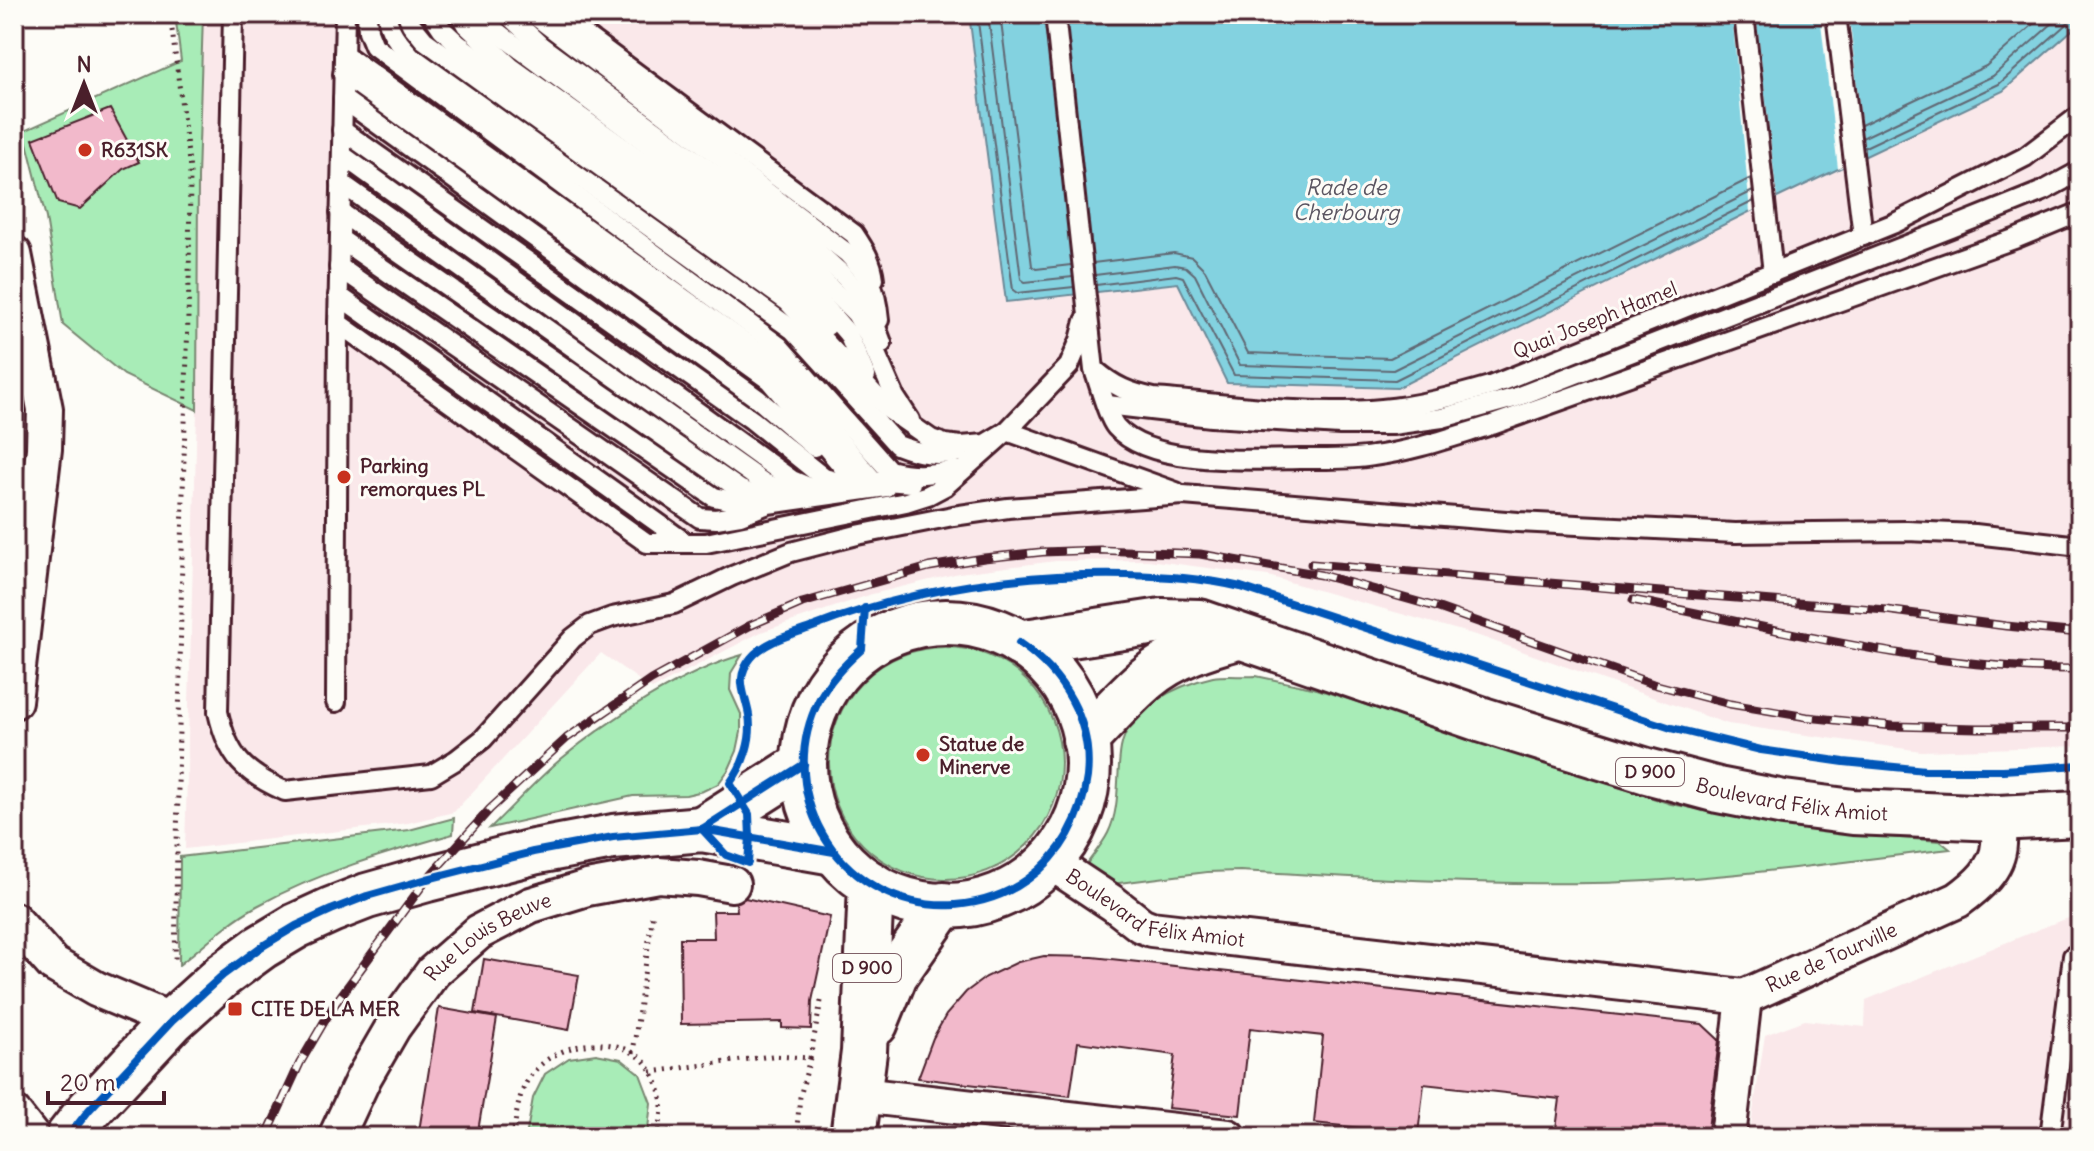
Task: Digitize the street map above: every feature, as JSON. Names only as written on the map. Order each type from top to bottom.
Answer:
[{"type":"main road","name":"Boulevard Félix Amiot","points":[[1019,643],[1162,621],[1199,622],[1483,720],[1718,790],[1853,812],[1998,818],[2080,814]]},
{"type":"main road","points":[[952,622],[989,629],[1019,643],[1043,661],[1063,684],[1077,711],[1085,740],[1087,773],[1082,805],[1069,834],[1049,861],[1027,880],[983,901],[929,905],[899,898],[871,884],[845,864],[825,839],[811,810],[804,780],[807,732],[827,685],[849,660],[878,639],[914,626],[952,622]]},
{"type":"main road","points":[[1085,740],[1148,677],[1180,657],[1213,643],[1238,637]]},
{"type":"main road","points":[[702,829],[804,764]]},
{"type":"main road","points":[[68,1137],[172,1021],[223,975],[296,926],[367,896],[533,852],[613,837],[702,829],[834,852]]},
{"type":"main road","name":"D 900","points":[[857,1116],[864,1052],[871,884]]},
{"type":"main road","name":"D 900","points":[[864,1052],[895,975],[944,905]]},
{"type":"street","points":[[14,254],[45,409],[44,449],[14,701]]},
{"type":"street","name":"Rue de Tourville","points":[[1728,1137],[1744,997],[1958,900],[1985,878],[1997,855],[2000,847],[1998,818]]},
{"type":"street","name":"Boulevard Félix Amiot","points":[[1049,861],[1151,929],[1744,997]]},
{"type":"street","name":"Rue Louis Beuve","points":[[336,1137],[364,1077],[393,1027],[433,972],[479,932],[531,905],[587,888],[658,875],[732,884]]},
{"type":"street","points":[[14,920],[53,964],[96,989],[172,1021]]},
{"type":"street","points":[[14,1114],[32,1137]]},
{"type":"street","points":[[857,1116],[1228,1137]]},
{"type":"lane","points":[[233,14],[218,712],[223,734],[248,772],[285,791],[431,775],[483,739],[573,638],[590,625],[612,617],[674,604],[791,552],[857,535],[1008,508],[1183,495],[1518,522],[1735,533],[1907,531],[1975,534],[2080,546]]},
{"type":"lane","points":[[336,702],[338,295],[345,14]]},
{"type":"lane","points":[[367,14],[368,31],[374,46],[774,363],[889,470],[909,475],[956,470]]},
{"type":"lane","points":[[387,14],[396,40],[411,56],[793,330],[897,445],[919,454],[980,451]]},
{"type":"lane","points":[[407,14],[424,40],[796,262],[844,276],[870,311],[881,339]]},
{"type":"lane","points":[[432,14],[458,44],[796,262],[853,259],[869,279],[876,295]]},
{"type":"lane","points":[[460,14],[466,25],[511,67],[796,262]]},
{"type":"lane","points":[[481,14],[501,35],[796,262],[888,409]]},
{"type":"lane","points":[[507,14],[856,314],[904,412],[916,429]]},
{"type":"lane","points":[[533,14],[796,262],[848,334],[866,376],[888,409],[931,439],[980,451]]},
{"type":"lane","points":[[560,14],[854,234],[872,265],[889,381]]},
{"type":"lane","points":[[1055,14],[1094,370],[1114,425],[1139,443],[1199,459],[1234,461],[1370,457],[1410,450],[1522,415],[2017,238],[2080,212]]},
{"type":"lane","points":[[1744,14],[1773,273]]},
{"type":"lane","points":[[1836,14],[1863,236]]},
{"type":"lane","points":[[344,54],[774,363],[873,480],[921,483]]},
{"type":"lane","points":[[343,74],[774,363],[857,489]]},
{"type":"lane","points":[[343,99],[758,399],[857,489]]},
{"type":"lane","name":"Quai Joseph Hamel","points":[[1094,370],[1111,384],[1132,394],[1154,398],[1328,412],[1384,409],[1445,398],[1490,386],[1895,223],[2025,157],[2080,115]]},
{"type":"lane","points":[[342,130],[752,420],[824,478],[857,489]]},
{"type":"lane","points":[[342,155],[735,450],[764,483],[784,492],[826,496]]},
{"type":"lane","points":[[1107,405],[1211,417],[1340,425],[1392,425],[1442,418],[1514,398],[1951,228],[2043,191],[2080,171]]},
{"type":"lane","points":[[341,183],[735,450],[792,480],[829,491],[921,483],[956,470],[1007,431],[1069,366],[1080,340],[1087,304]]},
{"type":"lane","points":[[340,212],[739,489],[771,500],[799,500]]},
{"type":"lane","points":[[340,239],[714,497],[768,504],[857,489]]},
{"type":"lane","points":[[339,267],[700,518],[740,515],[768,504]]},
{"type":"lane","points":[[338,295],[686,543]]},
{"type":"lane","points":[[338,323],[647,543],[706,543],[906,502],[945,486],[980,451]]},
{"type":"lane","points":[[1007,431],[1183,495]]},
{"type":"lane","points":[[2050,1137],[2073,956]]},
{"type":"path","points":[[170,14],[190,170],[175,972]]},
{"type":"path","points":[[633,1053],[658,875]]},
{"type":"path","points":[[513,1137],[519,1099],[527,1081],[540,1065],[560,1051],[609,1045],[633,1053],[645,1062],[651,1072],[662,1104],[659,1134],[697,1137]]},
{"type":"path","points":[[651,1072],[772,1056],[810,1058],[800,1097],[796,1137]]},
{"type":"shaded area","points":[[203,14],[969,14],[1006,302],[1178,283],[1228,383],[1750,212],[2003,91],[2080,23],[2080,746],[1921,751],[1728,724],[1479,636],[1268,576],[1148,560],[1056,561],[959,573],[872,594],[761,632],[652,689],[601,653],[454,812],[408,823],[185,849],[197,410],[198,178]]},
{"type":"shaded area","points":[[2080,914],[2080,1137],[1749,1137],[1765,1035],[1805,1020],[1865,1027],[1866,1000]]},
{"type":"green space","points":[[175,14],[203,14],[198,178],[197,410],[124,375],[63,325],[46,218],[24,131],[181,61]]},
{"type":"green space","points":[[945,647],[968,649],[989,656],[1010,666],[1027,681],[1042,698],[1052,719],[1059,740],[1059,786],[1052,807],[1042,828],[1027,845],[1010,860],[989,870],[968,877],[945,879],[922,877],[901,870],[880,860],[863,845],[848,828],[838,807],[831,786],[829,763],[831,740],[838,719],[848,698],[863,681],[880,666],[901,656],[922,649]]},
{"type":"green space","points":[[742,655],[731,673],[730,690],[741,714],[741,732],[737,751],[718,784],[686,795],[633,796],[490,828],[552,767],[601,729],[647,698],[719,662]]},
{"type":"green space","points":[[1256,676],[1317,689],[1671,804],[1833,833],[1940,841],[1950,849],[1727,875],[1593,883],[1461,882],[1240,871],[1111,884],[1084,868],[1112,823],[1117,802],[1121,748],[1133,721],[1156,700],[1184,686],[1213,677]]},
{"type":"green space","points":[[454,818],[453,834],[329,873],[257,906],[179,965],[180,857],[409,830]]},
{"type":"green space","points":[[596,1054],[621,1059],[640,1074],[651,1103],[647,1137],[526,1137],[533,1098],[545,1074],[569,1058]]},
{"type":"water","name":"Rade de Cherbourg","points":[[969,14],[2080,14],[2080,23],[2003,91],[1777,198],[1397,388],[1227,383],[1178,283],[1006,302]]},
{"type":"pier","points":[[1732,14],[1756,14],[1777,198],[1750,212]]},
{"type":"pier","points":[[1820,14],[1849,14],[1865,156],[1838,169]]},
{"type":"building","name":"R631SK","points":[[110,109],[139,162],[123,169],[80,209],[58,203],[33,139]]},
{"type":"building","points":[[745,898],[830,917],[812,1001],[811,1029],[782,1028],[782,1022],[681,1024],[680,938],[714,938],[713,911],[737,911],[736,903]]},
{"type":"building","points":[[1044,956],[1093,957],[1702,1024],[1719,1040],[1707,1137],[1555,1137],[1560,1099],[1424,1084],[1418,1134],[1314,1123],[1323,1036],[1250,1028],[1240,1115],[1168,1108],[1175,1055],[1078,1042],[1070,1096],[918,1078],[933,1038],[946,1015],[966,992],[986,977],[1018,962]]},
{"type":"building","points":[[484,959],[579,975],[569,1030],[475,1013]]},
{"type":"building","points":[[439,1008],[497,1018],[477,1137],[418,1137]]},
{"type":"railway","points":[[266,1137],[300,1063],[334,1005],[427,879],[490,809],[567,738],[651,680],[749,626],[802,603],[929,567],[1042,552],[1099,550],[1200,554],[1321,575],[1376,590],[1436,607],[1653,684],[1730,704],[1807,717],[1893,726],[2080,728]]},
{"type":"railway","points":[[1311,564],[1886,610],[2080,633]]},
{"type":"railway","points":[[1633,600],[1911,655],[2023,668],[2080,669]]},
{"type":"cycle path","points":[[702,829],[726,855],[748,863],[749,814],[730,783],[743,759],[750,733],[742,686],[743,673],[751,658],[763,647],[848,614],[926,594],[1006,581],[1086,575],[1155,576],[1241,587],[1671,728],[1761,750],[1925,770],[2003,770],[2080,765]]},
{"type":"cycle path","points":[[865,608],[862,649],[838,673],[819,700],[806,737],[804,774],[811,810],[827,842],[851,869],[880,890],[916,902],[965,904],[1011,890],[1051,859],[1075,821],[1087,777],[1088,756],[1080,718],[1072,700],[1049,669],[1019,643]]},
{"type":"cycle path","points":[[702,829],[804,764]]},
{"type":"cycle path","points":[[68,1137],[172,1021],[223,975],[296,926],[367,896],[533,852],[613,837],[702,829],[834,852]]},
{"type":"place","name":"R631SK","points":[[85,150]]},
{"type":"place","name":"Parking remorques PL","points":[[344,477]]},
{"type":"place","name":"Statue de Minerve","points":[[923,755]]},
{"type":"place","name":"CITE DE LA MER","points":[[235,1009]]}]
